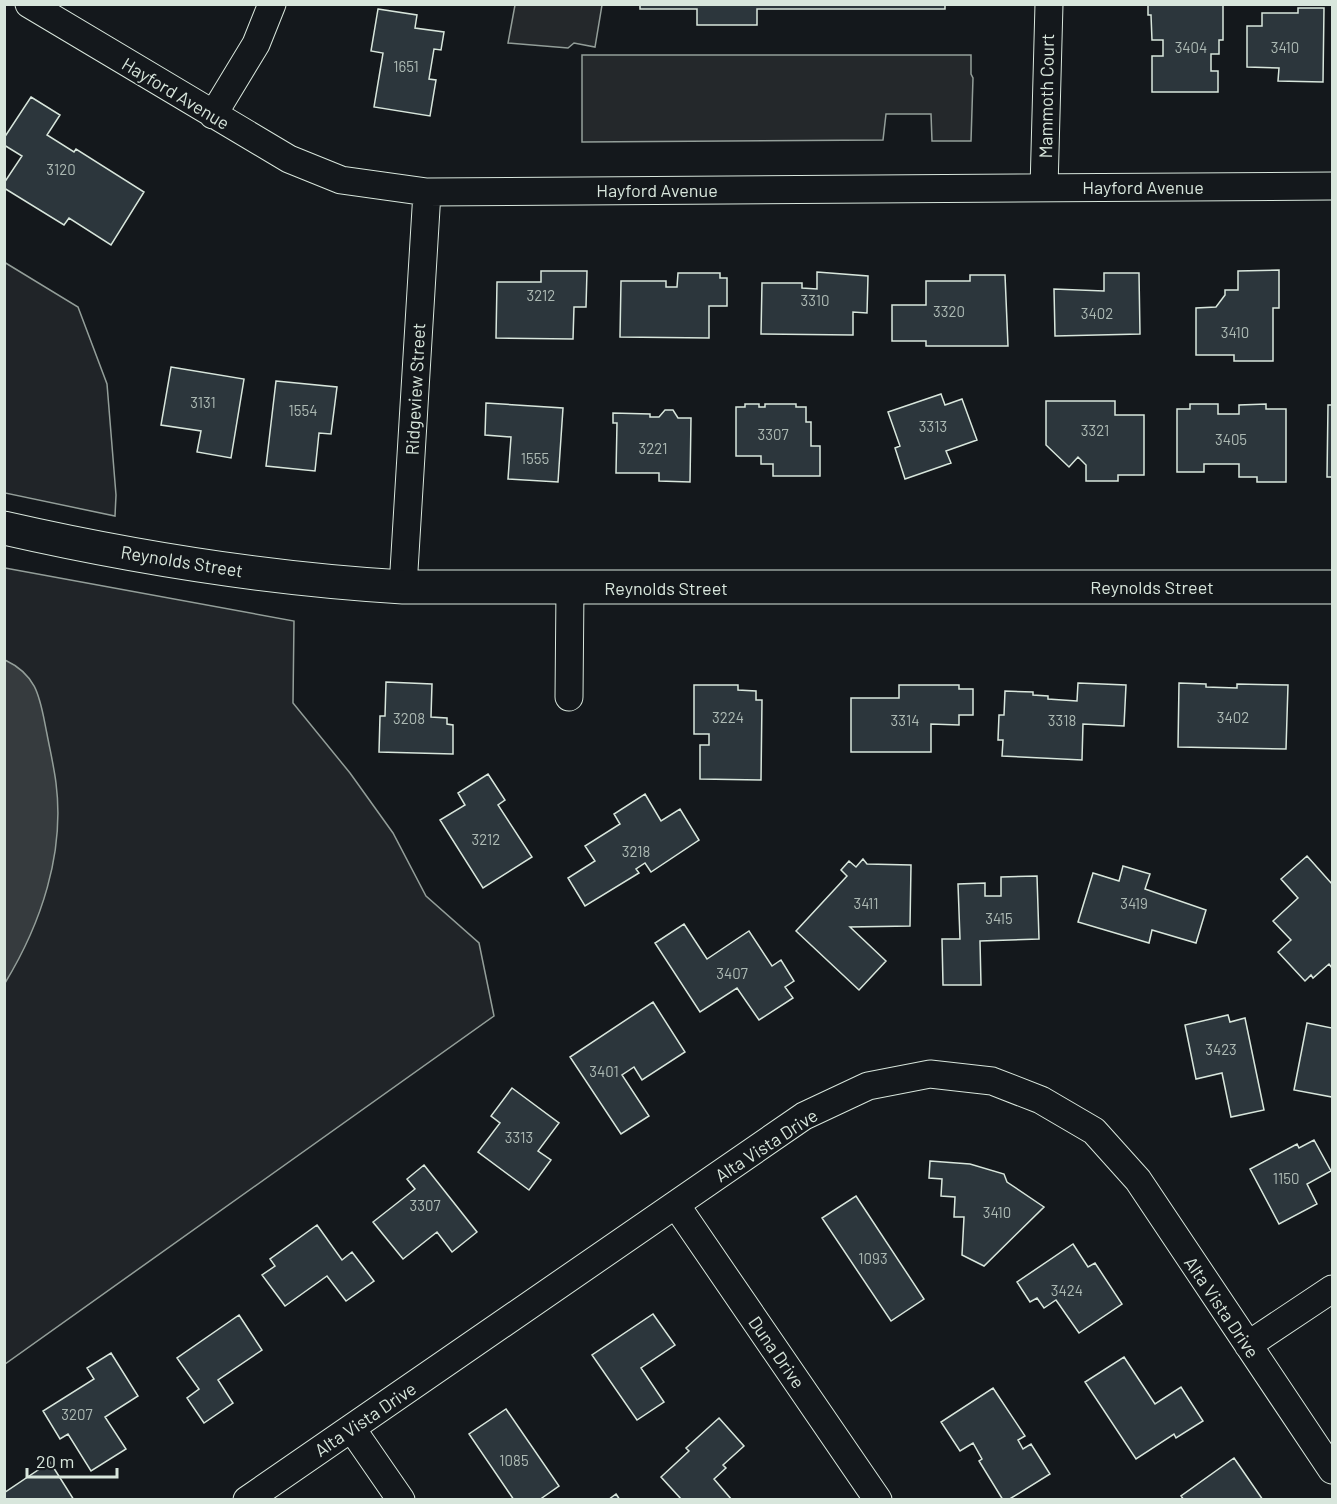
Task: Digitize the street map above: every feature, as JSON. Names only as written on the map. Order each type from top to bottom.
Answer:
[{"type":"street","name":"Hayford Avenue","points":[[29,4],[289,159],[342,180],[427,192],[1332,186]]},
{"type":"street","points":[[213,115],[256,44],[272,4]]},
{"type":"street","name":"Mammoth Court","points":[[1044,188],[1049,4]]},
{"type":"street","name":"Ridgeview Street","points":[[403,586],[427,192]]},
{"type":"street","name":"Reynolds Street","points":[[4,528],[92,548],[242,571],[330,582],[403,586],[570,589],[1332,587]]},
{"type":"street","points":[[569,697],[570,589]]},
{"type":"street","name":"Alta Vista Drive","points":[[247,1500],[804,1116],[868,1086],[930,1074],[992,1081],[1041,1100],[1094,1131],[1138,1180],[1332,1470]]},
{"type":"street","name":"Duna Drive","points":[[676,1205],[878,1500]]},
{"type":"street","points":[[1248,1345],[1332,1289]]},
{"type":"street","points":[[352,1429],[402,1500]]},
{"type":"shaded area","points":[[515,5],[602,5],[595,47],[574,43],[568,48],[508,43]]},
{"type":"shaded area","points":[[582,55],[971,55],[973,78],[971,141],[932,141],[931,114],[886,114],[883,140],[582,142]]},
{"type":"shaded area","points":[[4,262],[78,307],[107,384],[116,495],[115,516],[5,493]]},
{"type":"shaded area","points":[[5,568],[294,621],[293,703],[350,773],[393,833],[426,896],[479,943],[494,1016],[5,1364]]},
{"type":"shaded area","points":[[5,660],[25,674],[40,700],[56,783],[58,809],[57,835],[47,887],[29,937],[5,983]]},
{"type":"building","points":[[640,4],[945,4],[945,9],[757,9],[757,25],[697,25],[697,9],[640,9]]},
{"type":"building","points":[[1148,4],[1223,4],[1223,40],[1219,40],[1219,54],[1211,54],[1211,71],[1218,71],[1218,92],[1152,92],[1152,56],[1163,56],[1163,40],[1152,40]]},
{"type":"building","points":[[1298,8],[1324,8],[1323,82],[1278,81],[1279,68],[1247,67],[1247,26],[1262,26],[1262,13],[1298,13]]},
{"type":"building","points":[[378,9],[417,15],[415,28],[444,32],[441,50],[434,49],[429,79],[436,80],[430,116],[374,107],[383,53],[371,51]]},
{"type":"building","points":[[31,97],[60,115],[47,135],[74,152],[76,149],[144,192],[111,245],[69,218],[64,225],[4,188],[4,183],[22,156],[4,145],[4,138]]},
{"type":"building","points":[[1279,270],[1279,308],[1273,308],[1273,361],[1234,361],[1234,355],[1196,355],[1196,308],[1216,307],[1225,295],[1225,290],[1238,290],[1238,271]]},
{"type":"building","points":[[541,271],[587,271],[586,307],[574,307],[573,339],[496,338],[497,282],[541,282]]},
{"type":"building","points":[[817,272],[868,276],[867,313],[853,312],[853,335],[761,334],[762,283],[802,283],[802,288],[817,289]]},
{"type":"building","points":[[678,273],[720,273],[720,278],[727,278],[727,306],[709,306],[709,338],[620,337],[621,281],[666,281],[666,287],[677,287]]},
{"type":"building","points":[[1104,273],[1139,273],[1140,334],[1055,336],[1054,289],[1104,291]]},
{"type":"building","points":[[970,275],[1005,275],[1008,346],[926,346],[926,341],[892,341],[892,305],[926,305],[926,281],[970,281]]},
{"type":"building","points":[[171,367],[244,379],[231,458],[197,452],[201,431],[161,425]]},
{"type":"building","points":[[276,381],[337,387],[331,434],[319,433],[315,471],[266,466]]},
{"type":"building","points":[[941,394],[945,405],[962,399],[977,440],[946,451],[951,463],[905,479],[895,448],[900,446],[888,412]]},
{"type":"building","points":[[1046,401],[1115,401],[1115,415],[1144,415],[1144,475],[1118,475],[1118,481],[1086,481],[1086,465],[1078,457],[1069,467],[1046,445]]},
{"type":"building","points":[[486,403],[563,408],[558,482],[508,479],[511,437],[485,435]]},
{"type":"building","points":[[745,404],[759,404],[759,407],[765,407],[765,404],[796,404],[796,407],[806,407],[806,422],[811,422],[811,446],[820,446],[820,476],[773,476],[773,464],[761,464],[761,456],[736,456],[736,407],[745,407]]},
{"type":"building","points":[[1190,404],[1218,404],[1218,414],[1239,414],[1239,405],[1266,404],[1266,409],[1286,409],[1286,482],[1257,482],[1257,477],[1239,477],[1239,464],[1204,464],[1204,472],[1177,472],[1177,409],[1190,409]]},
{"type":"building","points":[[1328,405],[1332,405],[1332,477],[1327,477]]},
{"type":"building","points":[[665,410],[673,410],[678,418],[691,418],[690,482],[659,481],[659,473],[616,473],[617,423],[613,423],[613,413],[650,414],[650,417],[659,417]]},
{"type":"building","points":[[386,682],[432,684],[431,717],[447,718],[447,724],[453,725],[453,754],[379,752],[380,716],[385,716]]},
{"type":"building","points":[[1078,683],[1126,685],[1124,726],[1083,724],[1082,760],[1002,756],[1003,740],[998,740],[999,715],[1004,715],[1005,691],[1033,692],[1033,695],[1048,696],[1048,699],[1077,701]]},
{"type":"building","points":[[1179,683],[1237,688],[1237,684],[1288,685],[1286,749],[1178,747]]},
{"type":"building","points":[[694,685],[738,685],[738,690],[756,691],[756,700],[762,700],[761,780],[700,779],[700,745],[709,745],[709,734],[694,734]]},
{"type":"building","points":[[899,685],[959,685],[959,689],[973,689],[973,715],[959,715],[959,725],[931,724],[931,752],[851,752],[851,698],[899,698]]},
{"type":"building","points":[[488,774],[505,800],[498,805],[532,857],[483,888],[440,820],[465,805],[458,793]]},
{"type":"building","points":[[645,794],[661,821],[680,809],[699,840],[651,872],[645,863],[636,869],[639,873],[585,906],[568,878],[595,861],[585,846],[620,824],[614,814]]},
{"type":"building","points":[[1307,856],[1332,884],[1332,968],[1329,964],[1313,978],[1311,975],[1305,981],[1278,952],[1291,940],[1273,921],[1298,898],[1281,879]]},
{"type":"building","points":[[863,859],[867,864],[911,865],[910,926],[850,927],[886,961],[859,990],[796,931],[847,876],[841,870],[849,861],[856,867]]},
{"type":"building","points":[[1123,866],[1150,874],[1145,889],[1206,910],[1196,943],[1152,930],[1149,943],[1078,922],[1093,873],[1119,881]]},
{"type":"building","points":[[1037,876],[1039,939],[980,941],[981,985],[943,985],[942,939],[960,939],[958,884],[985,883],[985,896],[1001,896],[1001,877]]},
{"type":"building","points":[[684,924],[707,959],[749,931],[772,966],[781,960],[794,981],[785,987],[793,998],[759,1020],[737,988],[700,1012],[655,943]]},
{"type":"building","points":[[653,1002],[685,1052],[642,1080],[634,1067],[622,1075],[649,1116],[621,1134],[570,1057]]},
{"type":"building","points":[[1228,1015],[1230,1022],[1245,1018],[1264,1110],[1231,1117],[1222,1073],[1196,1079],[1185,1025]]},
{"type":"building","points":[[1307,1023],[1332,1028],[1332,1097],[1294,1090]]},
{"type":"building","points":[[512,1088],[559,1123],[538,1151],[551,1160],[529,1190],[478,1152],[500,1123],[491,1116]]},
{"type":"building","points":[[1314,1140],[1331,1171],[1307,1184],[1317,1204],[1279,1224],[1250,1169],[1297,1144],[1299,1148]]},
{"type":"building","points":[[930,1161],[970,1164],[1004,1174],[1007,1182],[1044,1207],[984,1266],[962,1255],[964,1217],[954,1217],[955,1197],[941,1196],[942,1179],[929,1178]]},
{"type":"building","points":[[424,1165],[477,1232],[452,1252],[437,1232],[403,1259],[373,1222],[415,1189],[407,1179]]},
{"type":"building","points":[[856,1196],[924,1299],[891,1321],[822,1218]]},
{"type":"building","points":[[317,1225],[342,1260],[352,1252],[374,1281],[346,1301],[327,1276],[285,1306],[262,1275],[275,1266],[270,1259]]},
{"type":"building","points":[[1073,1244],[1088,1267],[1095,1263],[1122,1304],[1079,1333],[1056,1300],[1044,1308],[1037,1298],[1030,1302],[1017,1282]]},
{"type":"building","points":[[653,1314],[675,1345],[641,1368],[664,1402],[637,1420],[592,1355]]},
{"type":"building","points":[[239,1315],[262,1350],[218,1380],[233,1403],[204,1423],[187,1398],[199,1389],[177,1358]]},
{"type":"building","points":[[111,1353],[138,1396],[105,1417],[126,1449],[91,1471],[68,1434],[60,1439],[43,1411],[94,1379],[87,1368]]},
{"type":"building","points":[[1124,1357],[1155,1404],[1181,1387],[1203,1421],[1176,1438],[1174,1434],[1136,1459],[1085,1382]]},
{"type":"building","points":[[993,1388],[1025,1436],[1018,1440],[1023,1449],[1031,1444],[1050,1474],[1008,1500],[1003,1500],[979,1461],[982,1459],[973,1443],[960,1451],[941,1422]]},
{"type":"building","points":[[506,1409],[559,1486],[539,1500],[514,1500],[469,1434]]},
{"type":"building","points":[[719,1418],[744,1446],[723,1465],[726,1468],[714,1479],[732,1500],[682,1500],[661,1477],[689,1451],[686,1448]]},
{"type":"building","points":[[1234,1458],[1263,1500],[1184,1500],[1181,1496]]},
{"type":"building","points":[[50,1462],[74,1500],[4,1500],[4,1493]]},
{"type":"building","points":[[616,1494],[620,1500],[608,1500]]}]
